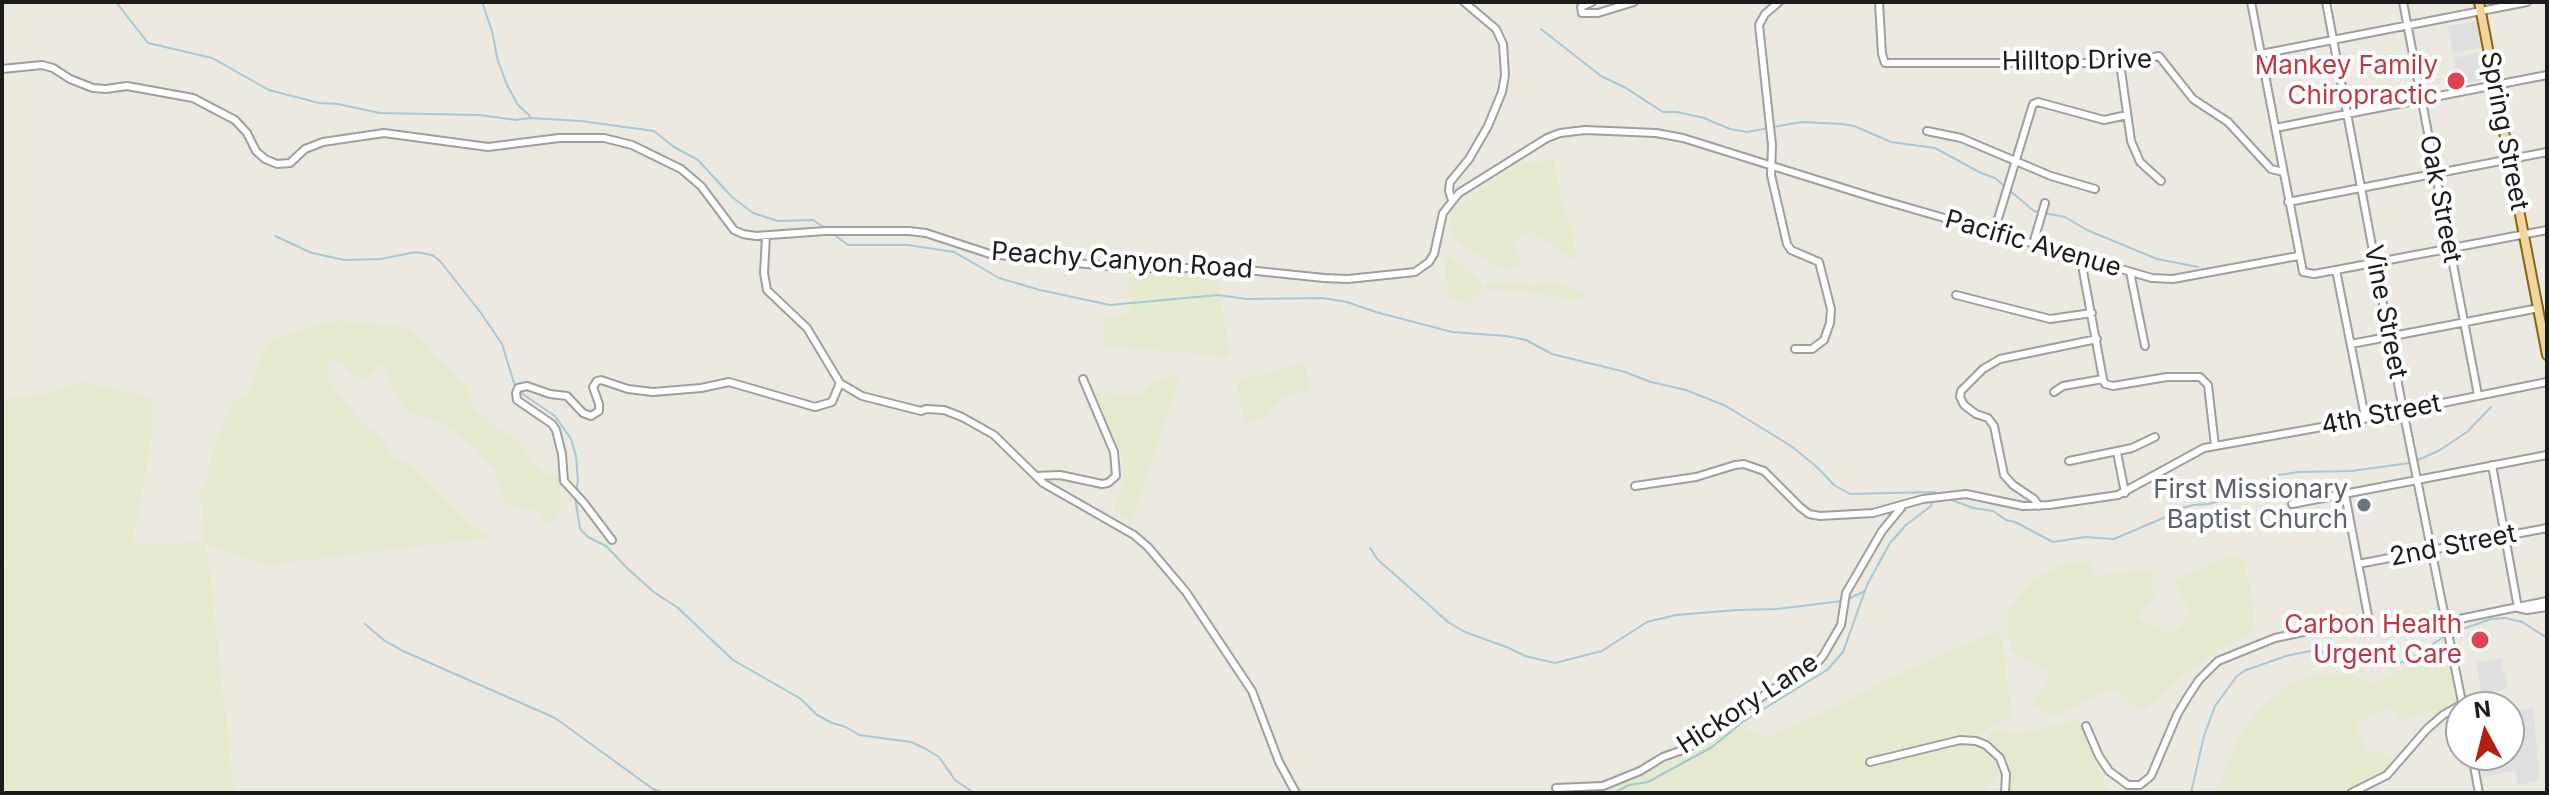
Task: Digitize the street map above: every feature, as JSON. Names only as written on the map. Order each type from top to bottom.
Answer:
[{"type":"main road","name":"Spring Street","points":[[2480,6],[2547,355]]},
{"type":"street","points":[[1464,2],[1489,22],[1500,37],[1505,75],[1502,92],[1488,126],[1469,159],[1450,182],[1452,200],[1472,183],[1524,150],[1547,138],[1574,131],[1656,133],[1772,165]]},
{"type":"street","points":[[1592,2],[1581,7],[1582,13],[1598,13],[1634,2]]},
{"type":"street","points":[[1779,2],[1765,14],[1759,25],[1770,128],[1771,175],[1787,244],[1791,250],[1819,262],[1830,300],[1830,323],[1824,340],[1812,349],[1795,349]]},
{"type":"street","name":"Hilltop Drive","points":[[1879,2],[1885,63],[2120,63],[2156,56],[2163,58],[2193,99],[2228,122],[2271,169],[2283,172]]},
{"type":"street","points":[[2251,2],[2298,256],[2302,270],[2307,274],[2547,230]]},
{"type":"street","name":"Vine Street","points":[[2326,2],[2459,691]]},
{"type":"street","name":"Oak Street","points":[[2403,2],[2478,395]]},
{"type":"street","points":[[2261,54],[2407,25],[2480,6],[2527,2]]},
{"type":"street","points":[[2120,63],[2128,129],[2137,157],[2161,181]]},
{"type":"street","name":"Peachy Canyon Road","points":[[2,69],[42,65],[93,88],[127,86],[193,98],[235,120],[247,133],[256,151],[277,164],[290,163],[305,149],[323,142],[384,133],[488,147],[559,138],[604,138],[632,145],[681,169],[701,186],[734,230],[750,236],[827,231],[909,231],[926,233],[990,254],[1133,268],[1228,268],[1348,279],[1422,269],[1434,254],[1443,213],[1452,200]]},
{"type":"street","points":[[2275,128],[2547,75]]},
{"type":"street","points":[[1994,232],[2033,104],[2038,102],[2100,119],[2127,115]]},
{"type":"street","points":[[1927,131],[1961,138],[2051,176],[2095,189]]},
{"type":"street","points":[[2288,202],[2547,152]]},
{"type":"street","name":"Pacific Avenue","points":[[1772,165],[2152,278],[2173,279],[2298,256]]},
{"type":"street","points":[[2033,244],[2043,210]]},
{"type":"street","points":[[766,236],[764,273],[767,290],[807,328],[840,383],[862,396],[907,408],[954,413],[994,435],[1036,476],[1134,535],[1168,569],[1252,691],[1279,762],[1296,793]]},
{"type":"street","points":[[2086,259],[2083,271],[2105,384],[2113,386],[2167,377],[2200,377],[2208,385],[2215,446]]},
{"type":"street","points":[[2336,270],[2365,417]]},
{"type":"street","points":[[2130,272],[2145,346]]},
{"type":"street","points":[[1956,295],[2050,319],[2092,313]]},
{"type":"street","points":[[2351,344],[2539,308]]},
{"type":"street","points":[[2039,506],[2004,475],[1994,426],[1988,418],[1969,410],[1960,397],[1961,391],[1983,369],[2000,359],[2097,339]]},
{"type":"street","points":[[1036,476],[1060,475],[1102,484],[1113,481],[1116,476],[1114,452],[1083,379]]},
{"type":"street","points":[[2054,392],[2063,386],[2103,379]]},
{"type":"street","points":[[612,540],[564,481],[556,430],[517,400],[518,388],[527,386],[567,396],[583,413],[591,416],[599,411],[593,387],[601,380],[628,389],[653,392],[729,382],[815,407],[832,402],[840,383]]},
{"type":"street","name":"4th Street","points":[[2125,493],[2192,452],[2547,382]]},
{"type":"street","points":[[2069,461],[2139,446],[2155,437]]},
{"type":"street","points":[[1635,486],[1696,477],[1744,464],[1764,471],[1800,507],[1814,515],[1873,513],[1938,497],[1972,494],[2023,506],[2039,506],[2125,493],[2117,452]]},
{"type":"street","points":[[2292,504],[2547,455]]},
{"type":"street","points":[[2492,465],[2518,608]]},
{"type":"street","points":[[2345,494],[2371,632]]},
{"type":"street","name":"Hickory Lane","points":[[1556,788],[1603,786],[1702,740],[1773,689],[1816,664],[1841,625],[1845,600],[1874,543],[1904,505]]},
{"type":"street","name":"2nd Street","points":[[2358,564],[2547,528]]},
{"type":"street","points":[[2445,622],[2518,608],[2527,610],[2547,604]]},
{"type":"street","points":[[2086,726],[2109,771],[2128,785],[2140,785],[2151,776],[2187,698],[2218,661],[2275,638],[2369,618]]},
{"type":"street","points":[[2351,793],[2387,775],[2427,729],[2445,714]]},
{"type":"street","points":[[1870,762],[1960,740],[1976,741],[1986,745],[2000,758],[2006,774],[2005,793]]},
{"type":"street","points":[[2475,771],[2479,793]]},
{"type":"green space","points":[[1553,160],[1566,219],[1570,221],[1577,257],[1574,260],[1532,231],[1524,233],[1513,243],[1521,265],[1508,269],[1484,260],[1457,240],[1451,231],[1450,218],[1461,203],[1519,164]]},
{"type":"green space","points":[[1449,255],[1485,286],[1469,304],[1453,299],[1448,290],[1445,259]]},
{"type":"green space","points":[[1129,271],[1217,272],[1229,357],[1103,345],[1104,319],[1126,314],[1132,309],[1128,297]]},
{"type":"green space","points":[[1487,281],[1536,285],[1548,281],[1584,292],[1582,297],[1573,300],[1533,292],[1486,289]]},
{"type":"green space","points":[[337,321],[400,326],[411,331],[467,390],[476,410],[520,443],[543,473],[558,475],[561,480],[560,505],[554,521],[542,524],[540,513],[510,507],[504,500],[495,471],[474,447],[445,425],[408,411],[390,386],[386,366],[381,363],[367,379],[357,378],[340,362],[333,360],[328,363],[327,374],[331,385],[366,427],[386,444],[392,455],[390,460],[399,460],[411,466],[469,524],[492,537],[267,565],[206,543],[234,793],[2,793],[2,575],[7,568],[2,555],[2,402],[9,398],[42,395],[81,381],[153,398],[153,430],[132,545],[205,542],[200,493],[207,483],[218,434],[236,398],[247,396],[261,354],[271,341]]},
{"type":"green space","points":[[1304,363],[1310,389],[1283,398],[1268,415],[1244,424],[1237,381]]},
{"type":"green space","points":[[1175,376],[1179,379],[1131,522],[1113,510],[1123,480],[1124,466],[1096,394],[1136,396],[1151,384]]},
{"type":"green space","points":[[2228,557],[2243,558],[2254,609],[2253,632],[2224,646],[2181,677],[2144,711],[2111,688],[2053,717],[2032,703],[2048,681],[2047,670],[2011,651],[2007,618],[2010,607],[2034,580],[2064,563],[2091,561],[2094,576],[2151,570],[2154,596],[2137,618],[2169,634],[2182,626],[2190,611],[2175,580]]},
{"type":"green space","points":[[2000,629],[2012,715],[1974,737],[1949,739],[1876,757],[1867,754],[1864,757],[1868,770],[1882,762],[1962,743],[1983,746],[1998,761],[1998,775],[1987,793],[1600,793],[1697,749],[1734,724],[1766,738]]},
{"type":"green space","points":[[2444,645],[2453,691],[2445,691],[2445,708],[2437,715],[2427,711],[2400,721],[2392,706],[2354,724],[2368,751],[2377,751],[2395,760],[2379,776],[2342,793],[2215,793],[2243,729],[2264,705],[2288,685],[2317,674],[2351,675],[2375,684]]},
{"type":"green space","points":[[2079,720],[2108,793],[2010,793],[2011,770],[2004,752],[1986,737],[1993,729],[2018,734]]},
{"type":"shaded area","points":[[2476,21],[2481,47],[2453,53],[2448,26]]},
{"type":"shaded area","points":[[2482,52],[2485,79],[2459,85],[2454,58]]},
{"type":"shaded area","points":[[2501,658],[2507,689],[2481,691],[2476,662]]},
{"type":"shaded area","points":[[2533,707],[2539,776],[2537,781],[2518,785],[2515,771],[2525,771],[2525,709]]},
{"type":"shaded area","points":[[2481,771],[2515,771],[2482,777]]},
{"type":"waterway","points":[[116,2],[148,43],[212,58],[269,90],[319,103],[380,113],[581,121],[654,131],[698,160],[732,197],[753,213],[778,221],[813,220],[825,228]]},
{"type":"waterway","points":[[482,2],[507,85],[518,105],[530,116]]},
{"type":"waterway","points":[[1541,29],[1601,76],[1663,112],[1704,118],[1730,129],[1747,132],[1801,122],[1842,124],[1891,142],[1935,148],[1995,178],[2034,211],[2065,217],[2087,230],[2157,259],[2198,267]]},
{"type":"waterway","points":[[833,234],[848,245],[908,245],[954,252],[999,278],[1110,305],[1218,295],[1247,299],[1323,298],[1452,332],[1526,340],[1552,354],[1686,390],[1726,406],[1791,446],[1834,485],[1850,494],[1935,492],[1940,495]]},
{"type":"waterway","points":[[275,236],[312,253],[345,260],[380,259],[416,252],[432,255],[440,261],[502,344],[514,383],[524,395],[555,416],[571,439],[576,456],[576,491]]},
{"type":"waterway","points":[[2416,461],[2467,432],[2491,407]]},
{"type":"waterway","points":[[1949,499],[1993,511],[2053,542],[2085,537],[2114,539],[2176,510],[2233,497],[2278,475],[2351,471],[2410,463]]},
{"type":"waterway","points":[[575,497],[580,529],[606,546],[628,569],[655,593],[677,607],[733,660],[801,699],[817,715],[832,723],[859,735],[911,742],[924,748],[939,757],[955,780],[974,793]]},
{"type":"waterway","points":[[1614,793],[1629,785],[1648,782],[1712,747],[1744,721],[1827,670],[1843,652],[1867,585],[1890,543],[1933,501]]},
{"type":"waterway","points":[[1370,548],[1378,560],[1448,622],[1525,656],[1555,663],[1602,651],[1647,622],[1676,615],[1777,609],[1842,601]]},
{"type":"waterway","points":[[1848,599],[1865,591]]},
{"type":"waterway","points":[[2451,633],[2491,619],[2505,618],[2522,622],[2547,638]]},
{"type":"waterway","points":[[365,624],[403,651],[555,718],[653,789],[664,793]]},
{"type":"waterway","points":[[2191,793],[2204,736],[2215,706],[2237,676],[2246,670],[2315,650],[2378,664],[2406,662],[2445,636]]},
{"type":"place","name":"Mankey Family Chiropractic","points":[[2456,81]]},
{"type":"place","name":"First Missionary Baptist Church","points":[[2364,505]]},
{"type":"place","name":"Carbon Health Urgent Care","points":[[2480,640]]}]
